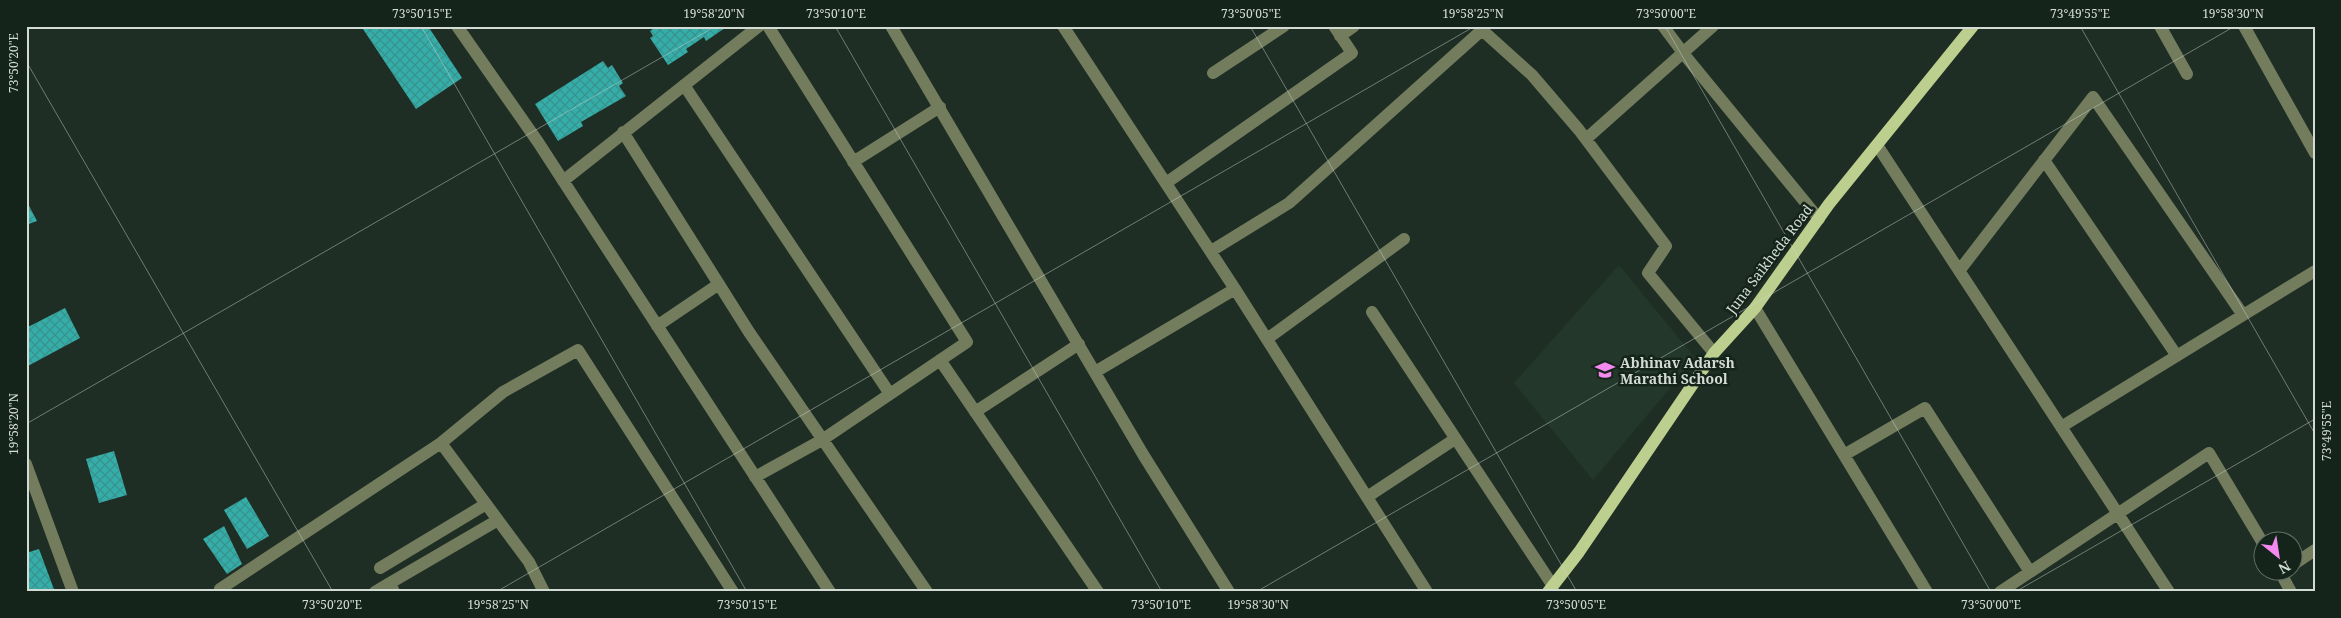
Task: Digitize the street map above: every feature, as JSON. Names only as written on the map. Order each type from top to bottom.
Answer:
[{"type":"main road","name":"Juna Saikheda Road","points":[[1550,589],[1579,552],[1714,353],[1755,308],[1818,219],[1974,26]]},
{"type":"street","points":[[457,26],[563,181],[830,592]]},
{"type":"street","points":[[563,181],[759,26]]},
{"type":"street","points":[[756,477],[822,440],[967,342],[768,26]]},
{"type":"street","points":[[891,26],[1144,456],[1229,592]]},
{"type":"street","points":[[1064,26],[1235,289],[1427,592]]},
{"type":"street","points":[[1213,73],[1284,26]]},
{"type":"street","points":[[1166,183],[1352,53],[1337,31],[1354,26]]},
{"type":"street","points":[[1663,26],[1818,219]]},
{"type":"street","points":[[1586,139],[1712,26]]},
{"type":"street","points":[[2160,26],[2187,74]]},
{"type":"street","points":[[2244,26],[2315,153]]},
{"type":"street","points":[[1210,251],[1289,203],[1480,28],[1532,75],[1586,139],[1666,246],[1648,273],[1714,353]]},
{"type":"street","points":[[684,85],[890,394]]},
{"type":"street","points":[[1959,271],[2093,97],[2243,315]]},
{"type":"street","points":[[853,162],[940,107]]},
{"type":"street","points":[[623,132],[718,284],[822,440],[927,592]]},
{"type":"street","points":[[1877,146],[2169,592]]},
{"type":"street","points":[[2044,160],[2177,356]]},
{"type":"street","points":[[1267,339],[1404,239]]},
{"type":"street","points":[[2061,427],[2315,271]]},
{"type":"street","points":[[657,326],[718,284]]},
{"type":"street","points":[[1095,372],[1235,289]]},
{"type":"street","points":[[1755,308],[1927,592]]},
{"type":"street","points":[[1372,312],[1550,589]]},
{"type":"street","points":[[975,412],[1079,344]]},
{"type":"street","points":[[221,592],[220,589],[441,443],[504,392],[578,350],[733,592]]},
{"type":"street","points":[[940,360],[1098,592]]},
{"type":"street","points":[[1844,455],[1925,408],[2030,572]]},
{"type":"street","points":[[1367,497],[1454,439]]},
{"type":"street","points":[[441,443],[529,562],[544,592]]},
{"type":"street","points":[[2000,592],[2209,453],[2255,530]]},
{"type":"street","points":[[26,464],[74,592]]},
{"type":"street","points":[[380,568],[486,504]]},
{"type":"street","points":[[375,592],[392,587],[498,520]]},
{"type":"street","points":[[2304,557],[2315,550]]},
{"type":"street","points":[[2285,580],[2291,592]]},
{"type":"shaded area","name":"Abhinav Adarsh Marathi School","points":[[1619,265],[1695,358],[1593,480],[1514,383]]},
{"type":"building","points":[[361,26],[428,26],[462,78],[416,109]]},
{"type":"building","points":[[657,26],[724,26],[725,28],[706,41],[704,37],[686,49],[688,52],[668,65],[650,38],[653,36],[650,31]]},
{"type":"building","points":[[603,61],[608,68],[612,65],[623,83],[619,86],[626,96],[581,122],[583,126],[558,141],[535,104]]},
{"type":"building","points":[[26,200],[37,221],[26,225]]},
{"type":"building","points":[[65,308],[80,338],[26,367],[26,328]]},
{"type":"building","points":[[114,451],[127,495],[99,503],[86,459]]},
{"type":"building","points":[[246,497],[269,536],[247,549],[224,510]]},
{"type":"building","points":[[224,526],[242,564],[227,574],[203,539]]},
{"type":"building","points":[[39,549],[55,592],[26,592],[26,553]]},
{"type":"place","name":"Abhinav Adarsh Marathi School","points":[[1605,370]]}]
